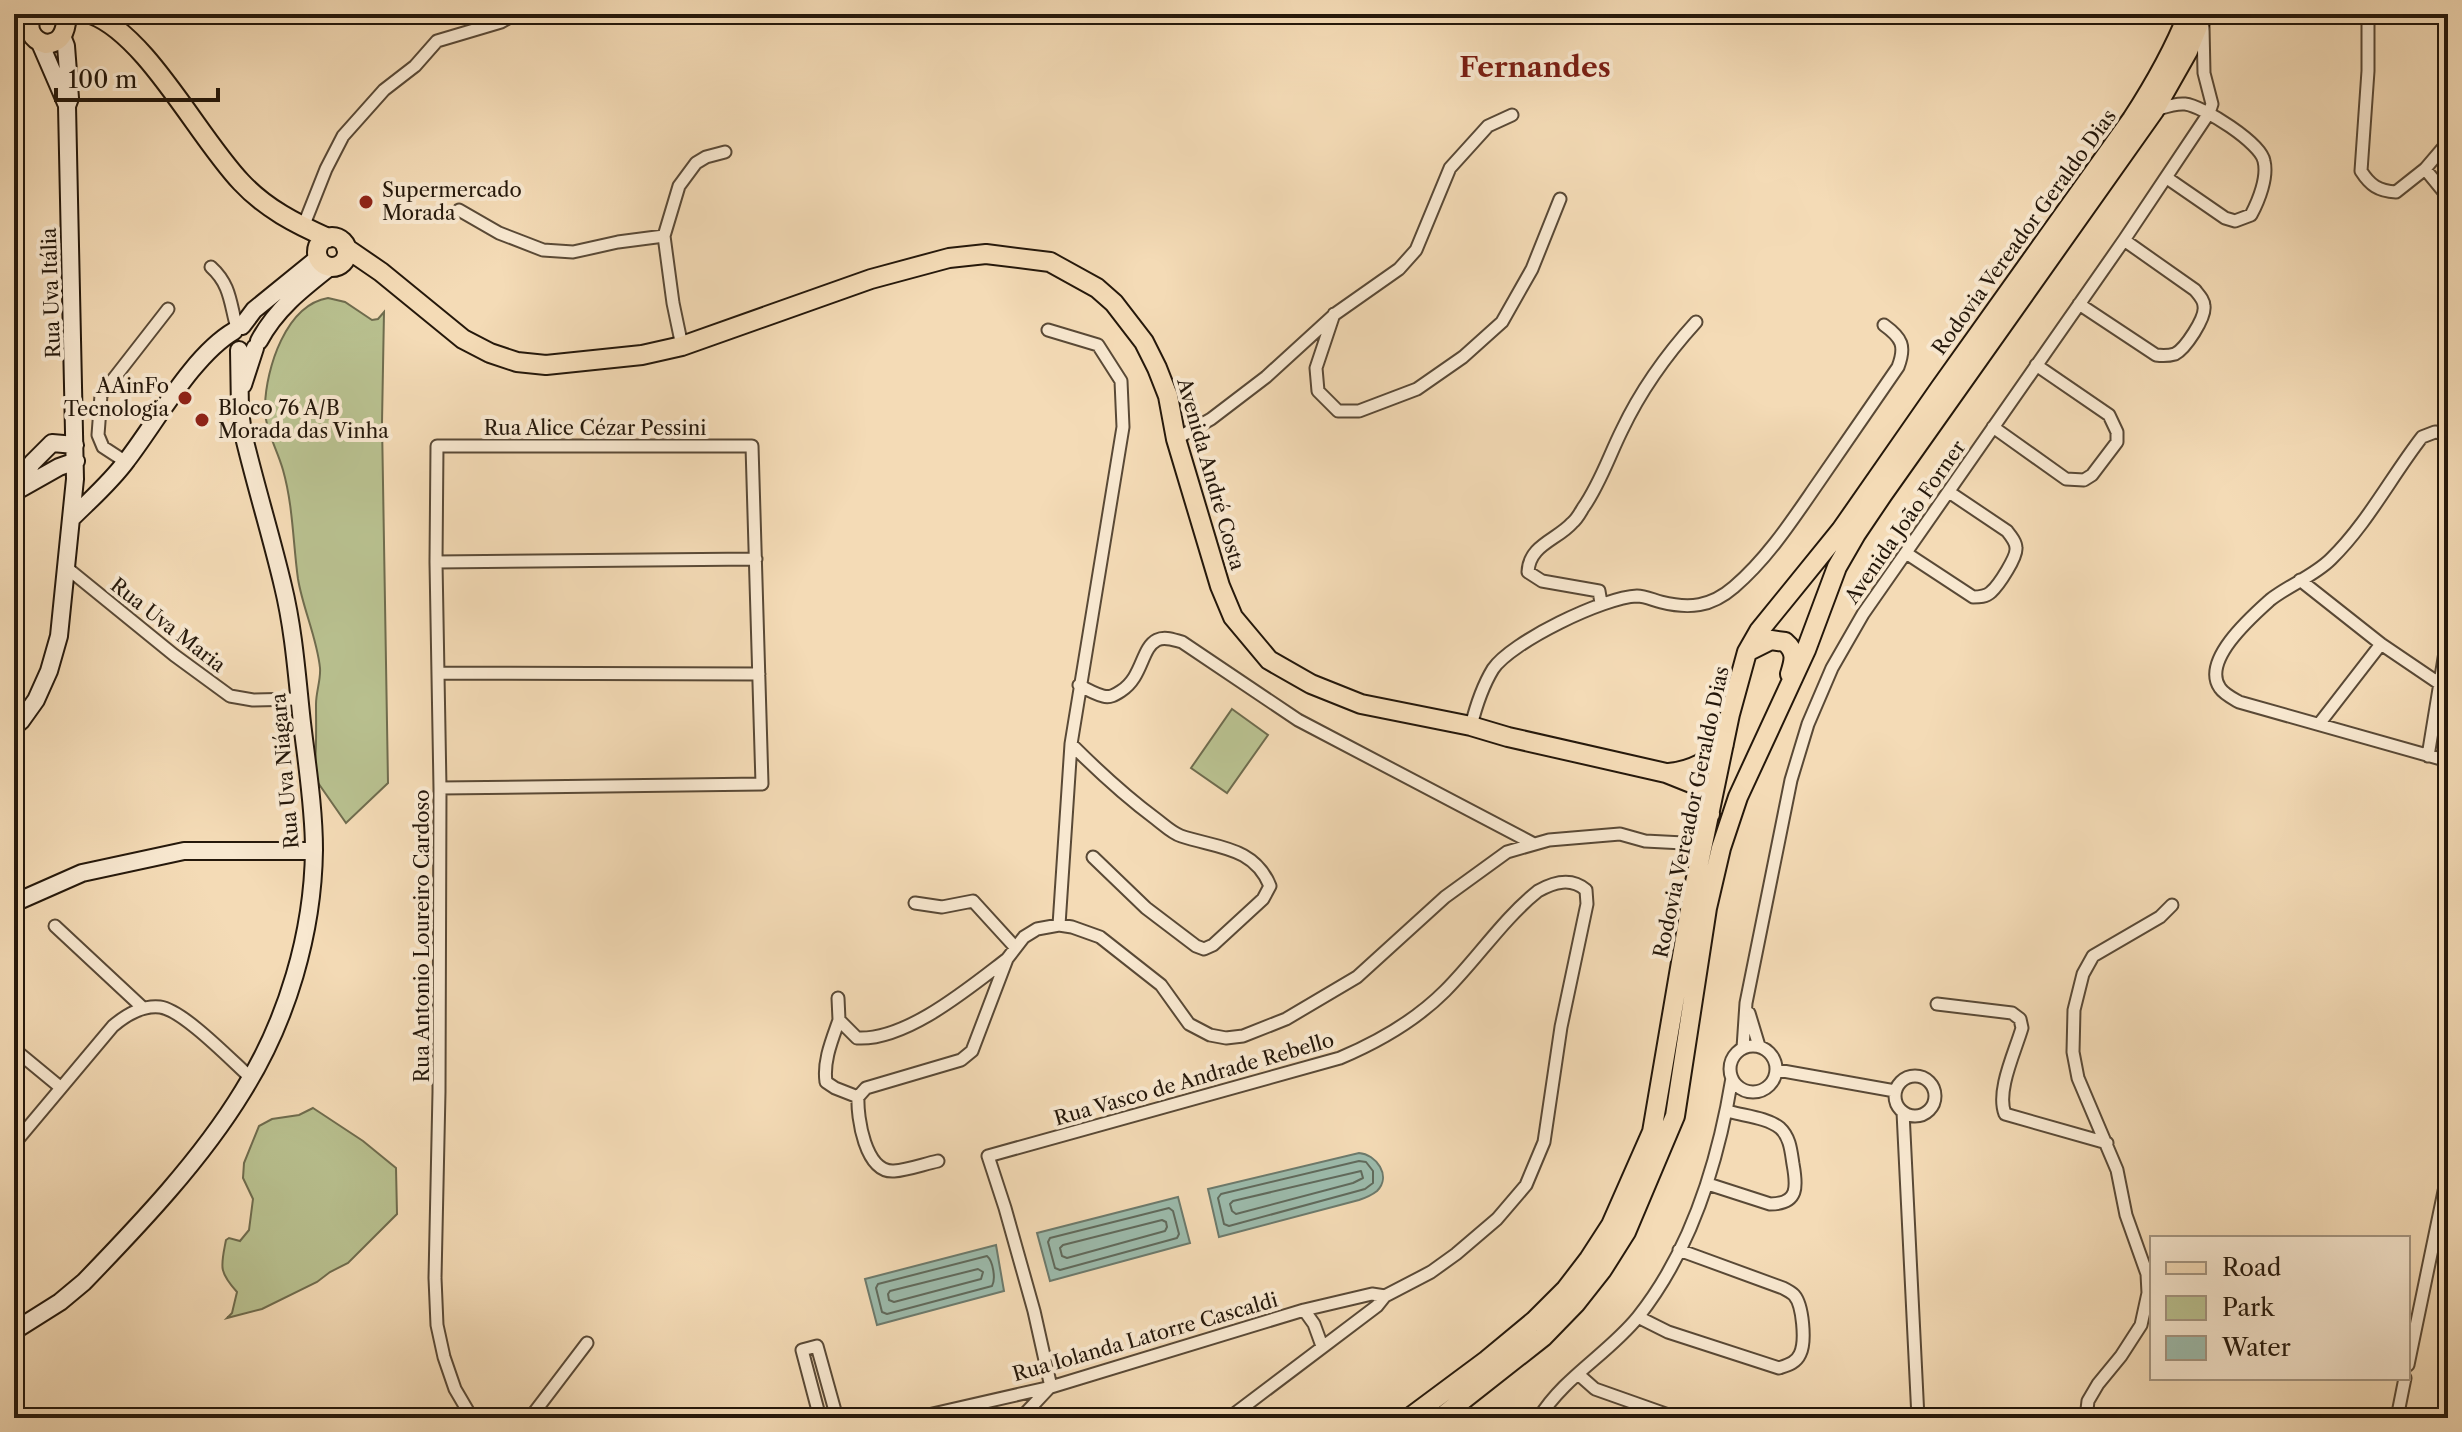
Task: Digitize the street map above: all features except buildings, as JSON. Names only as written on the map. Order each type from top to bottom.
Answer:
[{"type":"main road","points":[[33,14],[29,29],[36,40]]},
{"type":"main road","name":"Rodovia Vereador Geraldo Dias","points":[[1409,1418],[1534,1321],[1566,1289],[1611,1225],[1652,1132],[1703,844],[1747,652],[1759,631],[1841,530],[2132,119],[2161,73],[2188,14]]},
{"type":"main road","name":"Rodovia Vereador Geraldo Dias","points":[[1440,1418],[1543,1337],[1576,1303],[1626,1232],[1675,1116],[1707,908],[1721,848],[1738,797],[1786,697],[1837,567],[1856,534],[2154,111],[2188,51],[2204,14]]},
{"type":"main road","points":[[14,26],[36,40],[52,43],[63,27],[98,18],[123,34],[142,53],[240,181],[264,204],[305,228],[326,255],[370,265]]},
{"type":"main road","name":"Avenida André Costa","points":[[326,255],[339,265],[346,258],[346,248],[463,339],[517,362],[546,365],[642,355],[682,346],[918,265],[949,258],[986,254],[1050,262],[1097,288],[1114,303],[1129,321],[1157,368],[1168,396],[1176,439],[1220,586],[1233,617],[1269,660],[1337,696],[1361,704],[1471,726],[1666,773],[1696,785],[1710,814]]},
{"type":"main road","points":[[1747,652],[1771,640],[1780,640],[1790,647],[1794,659],[1786,697]]},
{"type":"main road","name":"Avenida André Costa","points":[[1666,773],[1686,771],[1704,764],[1724,744]]},
{"type":"main road","points":[[1456,1418],[1481,1393],[1487,1380]]},
{"type":"street","points":[[305,228],[326,169],[343,136],[384,90],[415,66],[437,41],[501,22],[515,14]]},
{"type":"street","points":[[2204,14],[2202,45],[2204,73],[2212,104],[2209,113]]},
{"type":"street","points":[[2368,14],[2368,84],[2361,171],[2369,183],[2381,191],[2396,192],[2425,169],[2448,142]]},
{"type":"street","name":"Rua Uva Itália","points":[[14,727],[36,700],[49,671],[59,636],[75,484],[67,106],[70,98],[63,27]]},
{"type":"street","name":"Rua Uva Itália","points":[[36,40],[67,106]]},
{"type":"street","points":[[2154,111],[2182,103],[2209,113],[2263,155],[2264,171],[2258,202],[2251,215],[2235,221],[2225,218],[2167,178]]},
{"type":"street","name":"Avenida João Forner","points":[[1743,1048],[1746,1003],[1791,780],[1808,724],[1832,668],[1855,627],[2209,113]]},
{"type":"street","points":[[1176,439],[1211,419],[1266,377],[1335,314],[1399,269],[1416,250],[1450,168],[1488,126],[1512,115]]},
{"type":"street","points":[[682,346],[664,236],[679,186],[696,163],[725,152]]},
{"type":"street","points":[[2425,169],[2448,197]]},
{"type":"street","points":[[1335,314],[1316,368],[1318,391],[1338,411],[1359,411],[1417,389],[1463,357],[1502,322],[1532,269],[1560,199]]},
{"type":"street","points":[[459,210],[499,233],[543,250],[573,252],[664,236]]},
{"type":"street","points":[[2079,304],[2156,355],[2166,356],[2183,348],[2203,317],[2205,308],[2202,299],[2195,290],[2124,240]]},
{"type":"street","name":"Rua Uva Niágara","points":[[14,1331],[60,1302],[103,1262],[210,1138],[250,1077],[273,1031],[298,963],[312,890],[312,813],[288,612],[243,433],[240,394],[243,338],[268,324],[326,255]]},
{"type":"street","points":[[71,519],[121,468],[198,361],[220,339],[243,338],[227,286],[211,267]]},
{"type":"street","points":[[121,468],[103,447],[98,435],[101,395],[168,309]]},
{"type":"street","points":[[1601,603],[1599,591],[1542,581],[1528,572],[1528,563],[1538,548],[1572,524],[1594,493],[1622,429],[1648,383],[1696,322]]},
{"type":"street","points":[[1471,726],[1477,700],[1494,668],[1510,651],[1601,603],[1638,596],[1678,606],[1700,607],[1734,587],[1782,535],[1898,367],[1904,353],[1898,335],[1884,325]]},
{"type":"street","points":[[1048,330],[1098,345],[1121,381],[1123,427],[1071,744],[1059,925]]},
{"type":"street","points":[[1993,427],[2066,479],[2075,481],[2092,475],[2117,442],[2117,432],[2109,415],[2036,365]]},
{"type":"street","points":[[17,493],[32,463],[74,417]]},
{"type":"street","points":[[2448,434],[2435,432],[2422,437],[2349,539],[2329,561],[2271,599],[2219,656],[2214,668],[2221,691],[2239,702],[2448,761]]},
{"type":"street","points":[[52,443],[76,453]]},
{"type":"street","name":"Rua Alice Cézar Pessini","points":[[437,446],[752,446],[756,559]]},
{"type":"street","name":"Rua Antonio Loureiro Cardoso","points":[[437,446],[440,788],[436,1310],[444,1357],[455,1389],[472,1418]]},
{"type":"street","points":[[17,493],[76,453]]},
{"type":"street","points":[[48,473],[75,484],[94,480],[121,468]]},
{"type":"street","points":[[1906,553],[1973,597],[1983,597],[1991,592],[2014,559],[2017,549],[2013,539],[2007,531],[1949,492]]},
{"type":"street","points":[[436,562],[756,559],[762,784],[440,788]]},
{"type":"street","name":"Rua Uva Maria","points":[[67,568],[230,696],[253,700],[299,699]]},
{"type":"street","points":[[2300,580],[2381,644],[2440,684]]},
{"type":"street","points":[[2428,756],[2448,634]]},
{"type":"street","points":[[1079,685],[1102,696],[1112,696],[1135,678],[1146,651],[1155,640],[1165,638],[1182,642],[1298,720],[1534,844]]},
{"type":"street","points":[[2319,724],[2381,644]]},
{"type":"street","points":[[439,673],[759,674]]},
{"type":"street","points":[[1071,744],[1118,790],[1178,835],[1229,848],[1248,858],[1265,874],[1270,886],[1263,899],[1213,945],[1204,949],[1146,908],[1093,857]]},
{"type":"street","points":[[938,1161],[892,1171],[883,1169],[867,1148],[860,1130],[858,1097],[866,1088],[961,1060],[972,1051],[1007,959],[1024,937],[1037,929],[1059,925],[1100,937],[1161,985],[1189,1024],[1210,1035],[1226,1038],[1243,1036],[1286,1019],[1357,977],[1445,897],[1507,852],[1549,840],[1620,834],[1645,841],[1703,844]]},
{"type":"street","points":[[17,897],[82,873],[184,851],[314,851]]},
{"type":"street","name":"Rua Vasco de Andrade Rebello","points":[[1051,1387],[1034,1311],[988,1156],[1357,1051],[1389,1034],[1432,1002],[1538,891],[1566,881],[1580,885],[1586,890],[1587,904],[1561,1027],[1544,1142],[1526,1185],[1497,1219],[1456,1254],[1431,1272],[1385,1296]]},
{"type":"street","points":[[915,903],[942,907],[973,901],[1015,947]]},
{"type":"street","points":[[2086,1418],[2088,1401],[2098,1384],[2141,1325],[2148,1293],[2147,1274],[2126,1215],[2117,1170],[2078,1078],[2073,1052],[2074,1010],[2083,974],[2093,956],[2160,917],[2172,905]]},
{"type":"street","points":[[55,926],[143,1008]]},
{"type":"street","points":[[839,1020],[861,1039],[891,1032],[928,1016],[1007,959]]},
{"type":"street","points":[[838,998],[839,1020],[827,1060],[826,1082],[858,1097]]},
{"type":"street","name":"Avenida João Forner","points":[[1746,1003],[1759,1046]]},
{"type":"street","points":[[1937,1004],[2012,1013],[2020,1019],[2022,1028],[2004,1087],[2002,1107],[2005,1114],[2107,1143]]},
{"type":"street","points":[[14,1144],[113,1026],[125,1016],[143,1008],[160,1007],[178,1013],[250,1077]]},
{"type":"street","points":[[1539,1418],[1550,1400],[1638,1317],[1663,1280],[1696,1217],[1708,1184],[1728,1116],[1732,1078],[1730,1063],[1735,1054],[1743,1048],[1759,1046],[1772,1055],[1777,1070],[1767,1088],[1747,1092],[1738,1087],[1732,1078]]},
{"type":"street","points":[[14,1049],[60,1087]]},
{"type":"street","points":[[1777,1070],[1895,1091]]},
{"type":"street","points":[[1904,1133],[1934,1100],[1932,1085],[1926,1079],[1912,1076],[1898,1084],[1895,1091],[1895,1099],[1903,1112],[1904,1133],[1918,1418]]},
{"type":"street","points":[[1728,1116],[1747,1092]]},
{"type":"street","points":[[1903,1112],[1918,1116]]},
{"type":"street","points":[[1708,1184],[1770,1204],[1781,1204],[1796,1191],[1790,1142],[1784,1131],[1774,1124],[1728,1116]]},
{"type":"street","points":[[2410,1355],[2448,1172]]},
{"type":"street","points":[[1638,1317],[1668,1332],[1779,1368],[1791,1364],[1800,1356],[1804,1343],[1800,1309],[1794,1295],[1783,1288],[1679,1250]]},
{"type":"street","name":"Rua Iolanda Latorre Cascaldi","points":[[915,1418],[1051,1387],[1304,1310],[1372,1294],[1385,1296]]},
{"type":"street","points":[[1229,1418],[1377,1306],[1385,1296]]},
{"type":"street","points":[[1304,1310],[1314,1324],[1322,1346]]},
{"type":"street","points":[[530,1418],[587,1343]]},
{"type":"street","points":[[820,1418],[802,1350],[817,1346],[837,1418]]},
{"type":"street","points":[[1578,1374],[1595,1389],[1677,1418]]},
{"type":"street","points":[[2397,1418],[2405,1380]]},
{"type":"street","points":[[1021,1418],[1051,1387]]},
{"type":"street","points":[[1550,1400],[1550,1418]]},
{"type":"street","points":[[1629,1418],[1634,1404]]},
{"type":"green space","points":[[328,298],[345,302],[372,320],[378,319],[384,312],[382,423],[388,783],[346,823],[314,777],[320,668],[298,579],[286,483],[265,414],[269,374],[281,340],[301,312],[313,303]]},
{"type":"green space","points":[[1232,709],[1268,735],[1227,793],[1191,768]]},
{"type":"green space","points":[[313,1108],[363,1141],[396,1168],[397,1214],[348,1263],[317,1282],[262,1309],[227,1318],[232,1313],[237,1292],[222,1268],[223,1256],[226,1240],[240,1241],[249,1230],[253,1199],[243,1178],[244,1163],[259,1126],[272,1119],[299,1115]]},
{"type":"water","points":[[1359,1153],[1371,1157],[1380,1167],[1383,1179],[1373,1194],[1219,1237],[1208,1189]]},
{"type":"water","points":[[1178,1197],[1190,1243],[1050,1281],[1037,1233]]},
{"type":"water","points":[[996,1245],[1004,1291],[877,1325],[865,1279]]},
{"type":"place","name":"Supermercado Morada","points":[[366,202]]},
{"type":"place","name":"AAinFo Tecnologia","points":[[185,398]]},
{"type":"place","name":"Bloco 76 A/B Morada das Vinha","points":[[202,420]]},
{"type":"district","name":"Fernandes","points":[[1535,67]]}]
